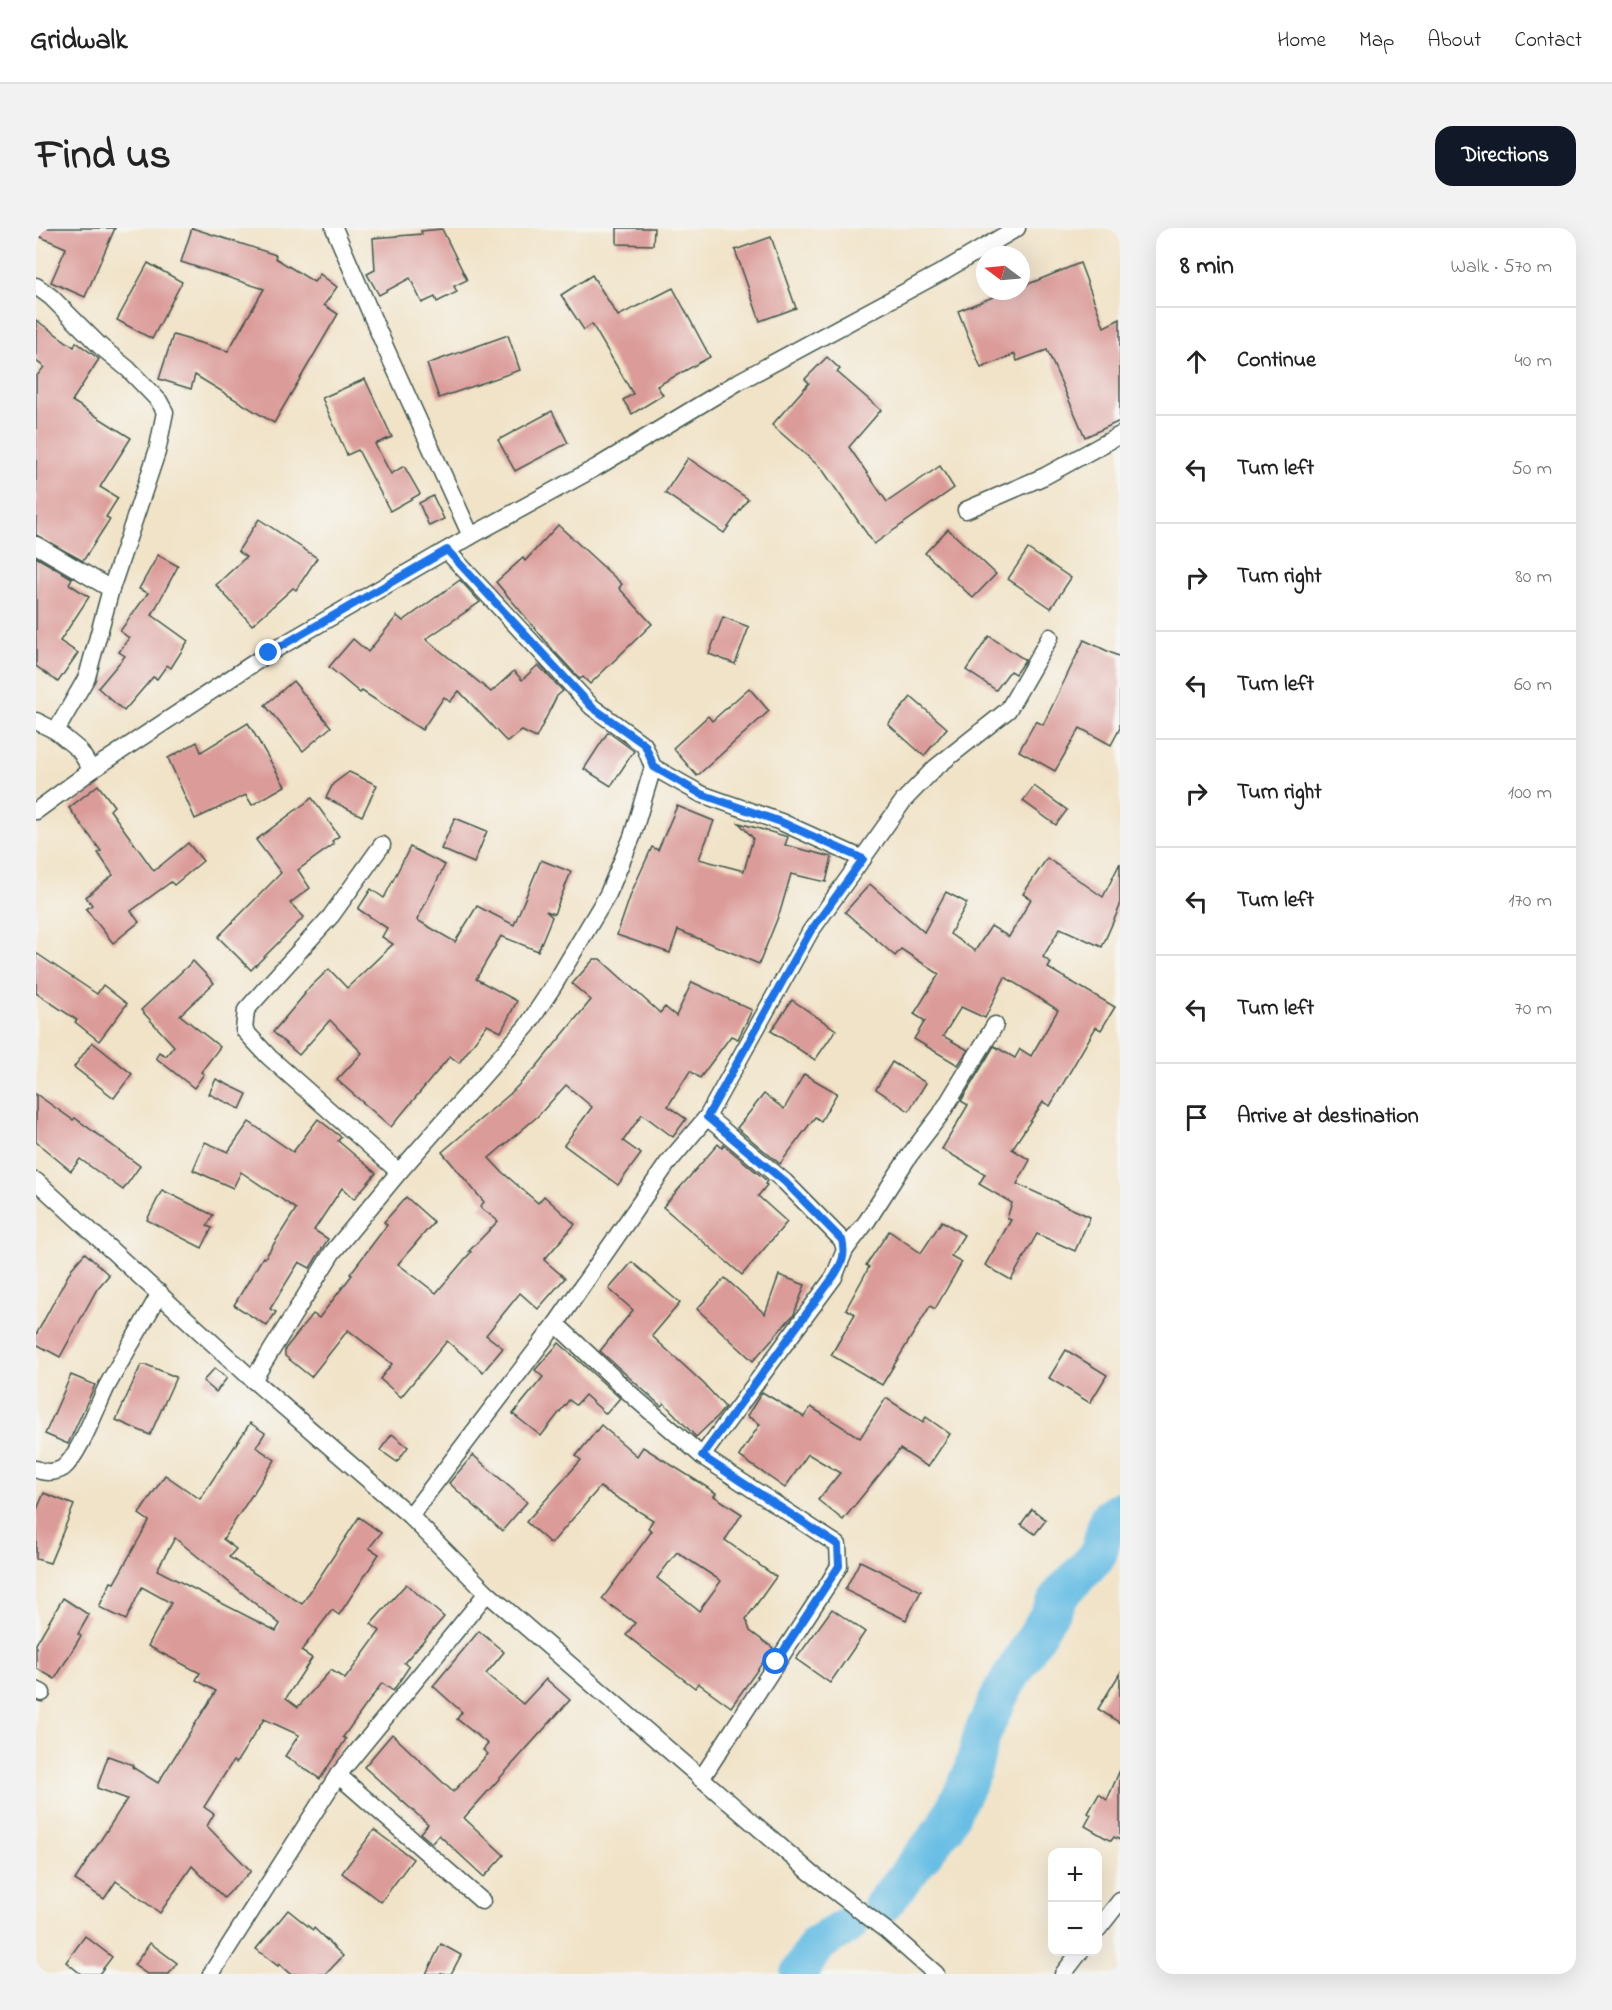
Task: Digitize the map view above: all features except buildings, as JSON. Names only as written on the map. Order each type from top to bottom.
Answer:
[{"type":"street","points":[[334,228],[471,536]]},
{"type":"street","points":[[36,811],[92,770],[269,653],[597,466],[738,382],[942,272],[1017,228]]},
{"type":"street","points":[[36,286],[51,297],[100,346],[128,369],[159,401],[165,412],[157,452],[111,589],[87,677],[56,731]]},
{"type":"street","points":[[966,510],[1045,476],[1120,435]]},
{"type":"street","points":[[36,545],[111,589]]},
{"type":"street","points":[[447,550],[592,707],[645,745],[654,767],[701,794],[781,822],[863,859]]},
{"type":"street","points":[[410,1516],[556,1324],[667,1164],[707,1117],[810,932],[903,800],[934,768],[1008,710],[1050,637]]},
{"type":"street","points":[[36,721],[56,731],[79,750],[92,770]]},
{"type":"street","points":[[253,1380],[332,1253],[399,1172],[527,1026],[554,986],[608,894],[632,837],[654,767]]},
{"type":"street","points":[[382,845],[331,916],[246,1010],[243,1030],[268,1057],[399,1172]]},
{"type":"street","points":[[702,1456],[834,1276],[845,1250],[867,1221],[909,1156],[941,1114],[995,1025]]},
{"type":"street","points":[[707,1117],[785,1182],[842,1240],[845,1250]]},
{"type":"street","points":[[36,1181],[253,1380],[410,1516],[487,1593],[700,1779],[811,1873],[887,1931],[936,1974]]},
{"type":"street","points":[[36,1469],[41,1472],[55,1471],[64,1467],[80,1444],[106,1388],[160,1293]]},
{"type":"street","points":[[556,1324],[635,1398],[702,1456],[838,1545],[839,1566],[700,1779]]},
{"type":"street","points":[[211,1974],[338,1775],[487,1593]]},
{"type":"street","points":[[338,1775],[482,1901]]},
{"type":"street","points":[[1102,1924],[1120,1901]]},
{"type":"street","points":[[1063,1974],[1077,1956]]},
{"type":"waterway","points":[[882,1906],[945,1827],[971,1775],[983,1732],[1001,1693],[1061,1594],[1098,1555],[1108,1518],[1120,1510]]},
{"type":"waterway","points":[[799,1974],[817,1944],[849,1925]]},
{"type":"route","points":[[269,653],[447,550],[592,707],[645,745],[654,767],[701,794],[781,822],[863,859],[810,932],[707,1117],[785,1182],[842,1240],[845,1250],[834,1276],[702,1456],[838,1545],[839,1566],[776,1662]]}]
